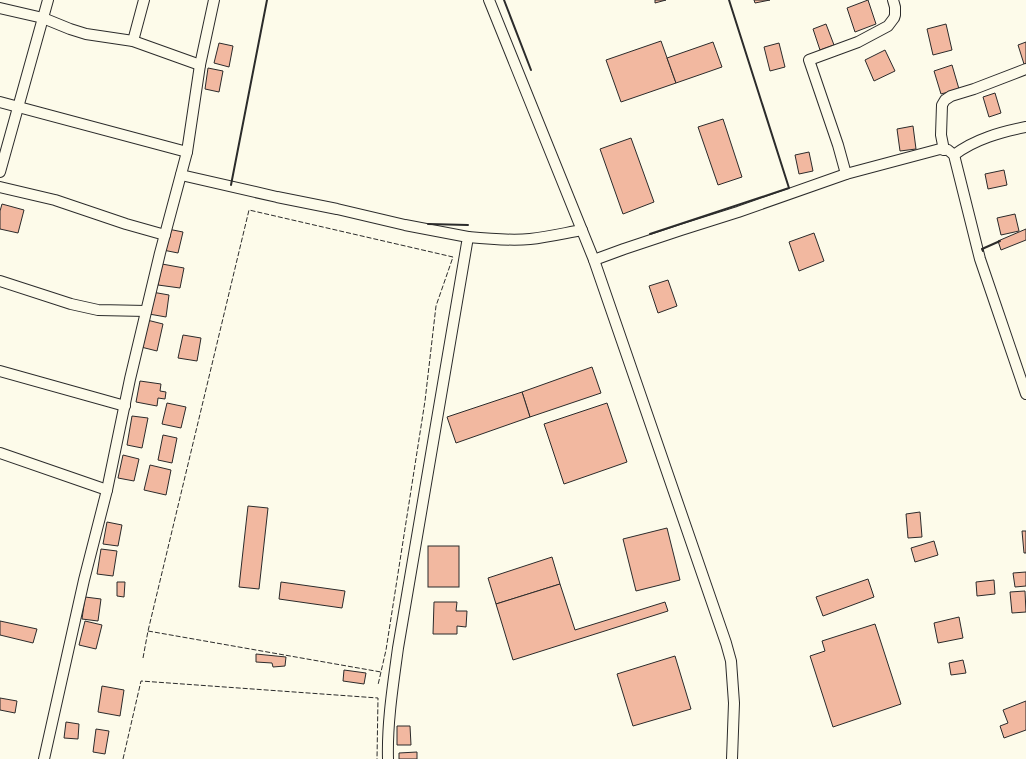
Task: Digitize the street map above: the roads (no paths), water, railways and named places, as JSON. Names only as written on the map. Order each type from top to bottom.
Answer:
[{"type":"street","points":[[0,172],[48,0]]},
{"type":"street","points":[[133,41],[144,0]]},
{"type":"street","points":[[44,759],[84,580],[107,490],[146,311],[187,152],[200,65],[214,0]]},
{"type":"street","points":[[489,0],[594,260],[732,661],[734,703],[732,759]]},
{"type":"street","points":[[846,174],[838,145],[809,60],[858,42],[888,26],[895,15],[893,0]]},
{"type":"street","points":[[0,8],[43,18],[86,34],[133,41],[200,65]]},
{"type":"street","points":[[944,150],[941,135],[942,105],[945,100],[951,96],[974,89],[1026,69]]},
{"type":"street","points":[[0,102],[187,152]]},
{"type":"street","points":[[954,155],[970,144],[1004,132],[1026,127]]},
{"type":"street","points":[[594,260],[846,174],[940,149],[948,150],[954,155],[980,259],[1026,394]]},
{"type":"street","points":[[180,175],[277,198],[337,209],[404,225],[468,237],[505,240],[530,239],[582,230]]},
{"type":"street","points":[[0,187],[55,200],[126,224],[165,235]]},
{"type":"street","points":[[388,759],[392,688],[398,648],[468,237]]},
{"type":"street","points":[[0,281],[71,304],[98,310],[146,311]]},
{"type":"street","points":[[0,371],[125,406]]},
{"type":"street","points":[[0,453],[107,490]]}]
